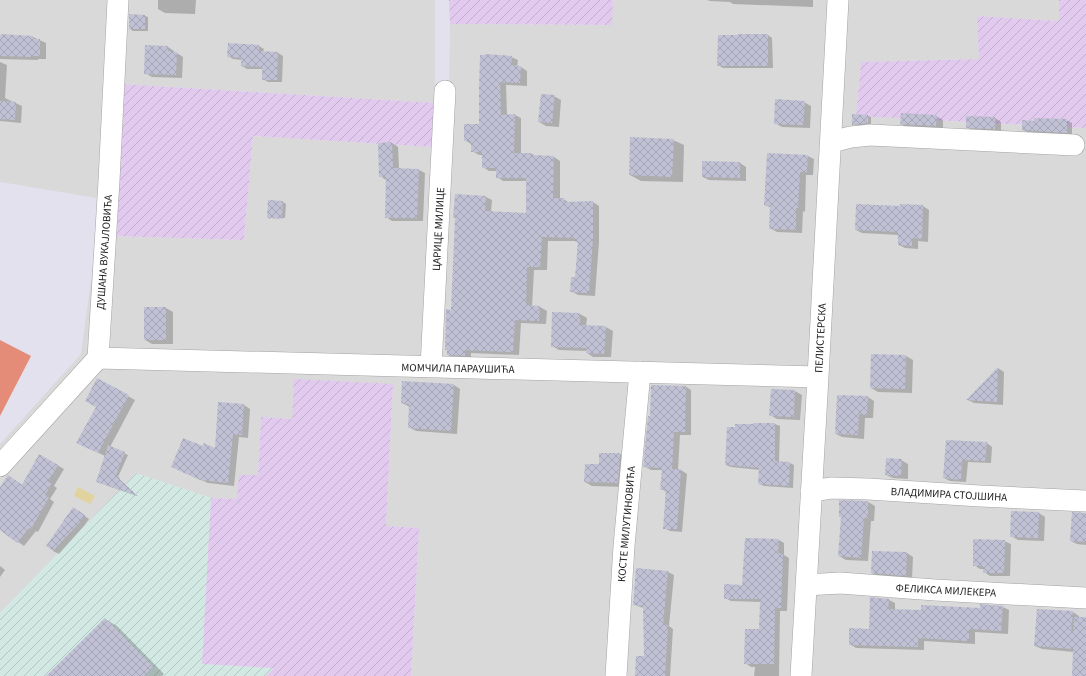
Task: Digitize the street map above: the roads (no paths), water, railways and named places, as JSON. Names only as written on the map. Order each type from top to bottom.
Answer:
[{"type":"street","name":"ДУШАНА ВУКАЈЛОВИЋА","points":[[98,358],[118,0]]},
{"type":"street","name":"ПЕЛИСТЕРСКА","points":[[800,676],[838,0]]},
{"type":"street","name":"ЦАРИЦЕ МИЛИЦЕ","points":[[431,367],[445,91]]},
{"type":"street","points":[[831,142],[851,137],[870,135],[1074,145]]},
{"type":"street","name":"МОМЧИЛА ПАРАУШИЋА","points":[[98,358],[818,377]]},
{"type":"street","points":[[0,466],[98,358]]},
{"type":"street","name":"КОСТЕ МИЛУТИНОВИЋА","points":[[616,676],[624,546],[640,372]]},
{"type":"street","name":"ВЛАДИМИРА СТОЈШИНА","points":[[811,491],[832,488],[868,489],[1086,501]]},
{"type":"street","name":"ФЕЛИКСА МИЛЕКЕРА","points":[[806,585],[840,583],[935,590],[1086,598]]}]
